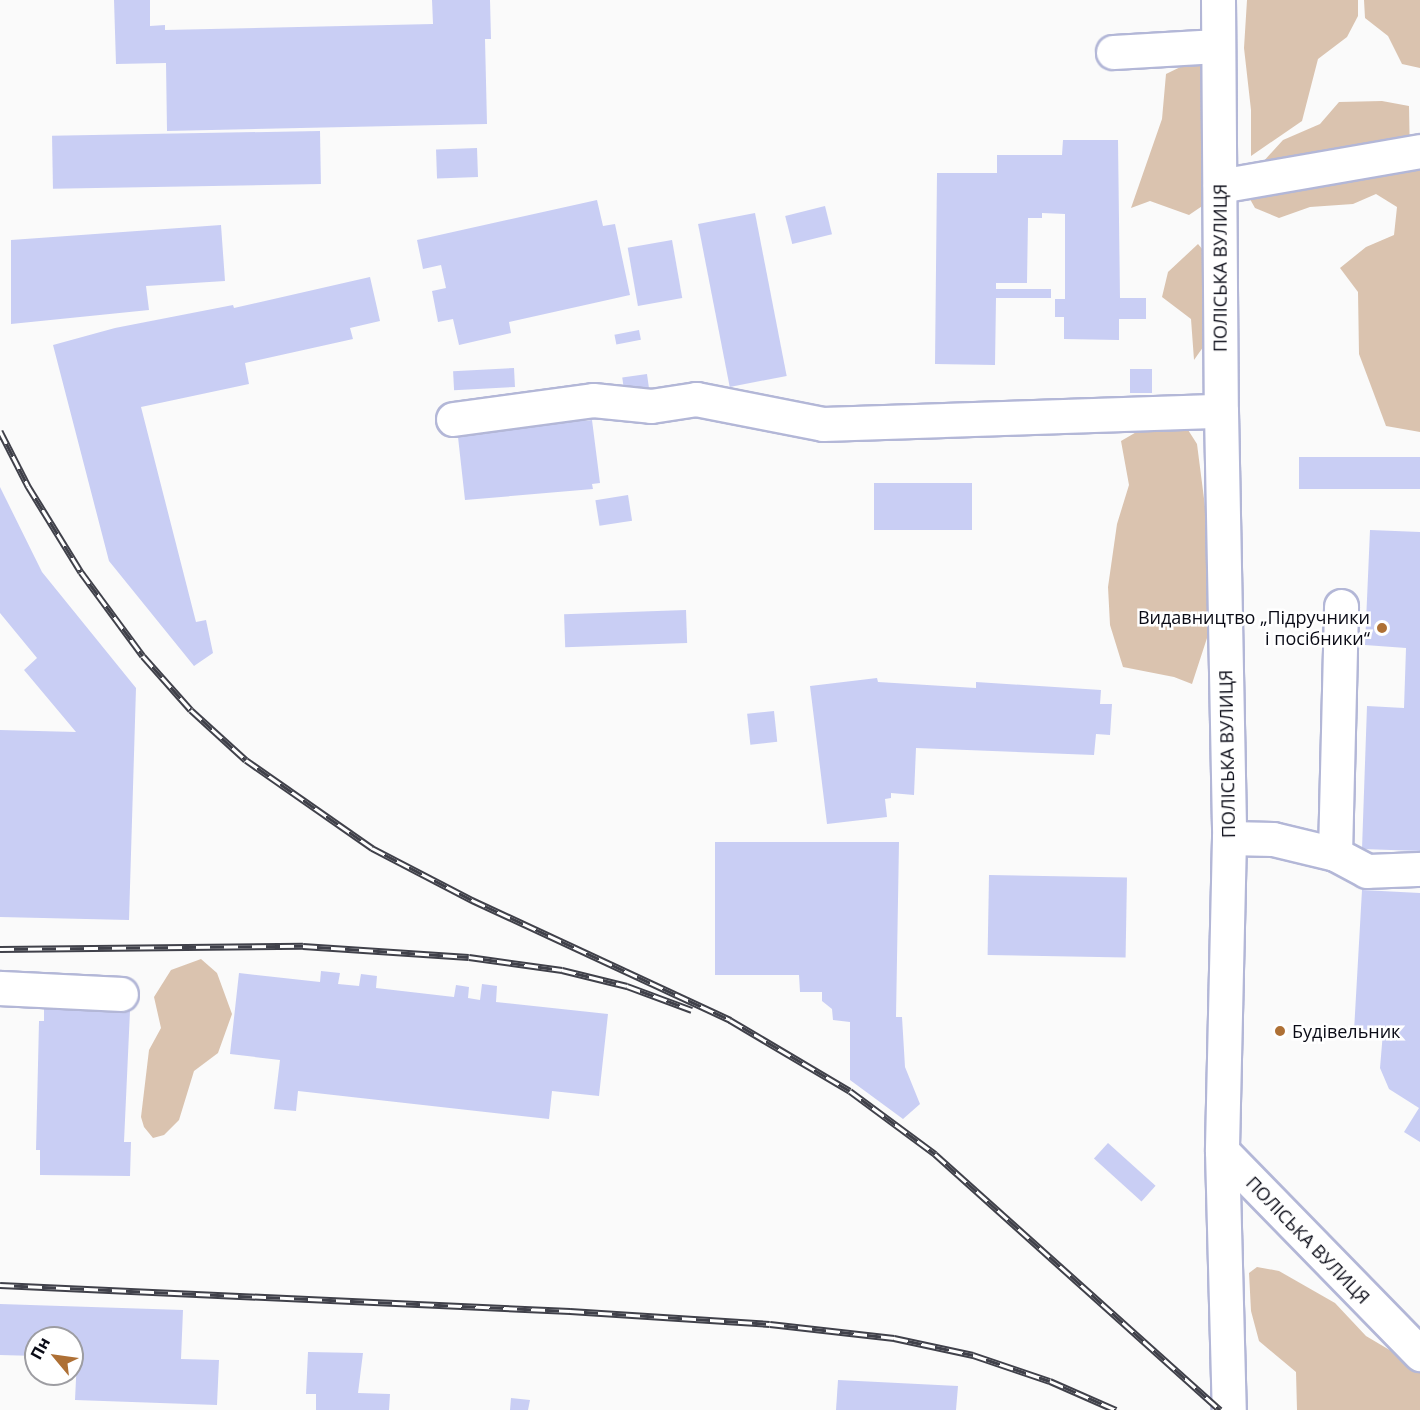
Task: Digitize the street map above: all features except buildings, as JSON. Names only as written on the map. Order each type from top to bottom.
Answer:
[{"type":"street","name":"ПОЛІСЬКА ВУЛИЦЯ","points":[[1218,0],[1221,411],[1229,838],[1222,1152],[1420,1354]]},
{"type":"street","points":[[1113,52],[1218,46]]},
{"type":"street","points":[[1220,186],[1420,151]]},
{"type":"street","points":[[453,419],[593,400],[651,406],[696,399],[823,424],[1221,411]]},
{"type":"street","points":[[1335,854],[1341,606]]},
{"type":"street","points":[[1229,838],[1273,839],[1335,854],[1367,871],[1420,869]]},
{"type":"street","points":[[0,988],[121,994]]},
{"type":"street","points":[[1222,1152],[1229,1410]]},
{"type":"street","points":[[1388,1321],[1420,1321]]},
{"type":"shaded area","points":[[1247,0],[1358,0],[1358,16],[1347,37],[1318,59],[1302,121],[1251,156],[1251,110],[1244,48]]},
{"type":"shaded area","points":[[1364,0],[1420,0],[1420,68],[1402,64],[1388,36],[1365,18]]},
{"type":"shaded area","points":[[1199,58],[1222,68],[1217,196],[1189,215],[1150,201],[1131,208],[1162,119],[1166,74]]},
{"type":"shaded area","points":[[1382,101],[1409,106],[1410,160],[1420,170],[1420,432],[1386,426],[1359,354],[1358,292],[1340,268],[1366,247],[1394,235],[1397,207],[1376,194],[1353,204],[1310,207],[1279,218],[1255,208],[1242,185],[1283,140],[1320,124],[1339,102]]},
{"type":"shaded area","points":[[1198,244],[1219,269],[1206,343],[1194,360],[1191,319],[1162,297],[1168,272]]},
{"type":"shaded area","points":[[1183,422],[1197,444],[1215,584],[1208,635],[1192,684],[1174,677],[1123,667],[1110,625],[1108,587],[1117,524],[1129,485],[1121,441],[1145,427]]},
{"type":"shaded area","points":[[201,959],[217,973],[232,1014],[218,1053],[194,1071],[179,1120],[164,1135],[153,1138],[144,1127],[141,1117],[149,1050],[161,1028],[154,997],[171,970]]},
{"type":"shaded area","points":[[1257,1267],[1279,1271],[1335,1303],[1366,1336],[1398,1355],[1420,1351],[1420,1410],[1297,1410],[1296,1372],[1259,1341],[1251,1311],[1249,1273]]},
{"type":"railway","points":[[0,431],[28,486],[81,572],[143,656],[191,710],[246,760],[372,848],[472,900],[730,1020],[850,1091],[935,1154],[1220,1410]]},
{"type":"railway","points":[[0,949],[303,946],[469,957],[562,970],[627,986],[692,1010]]},
{"type":"railway","points":[[0,1285],[570,1311],[770,1324],[894,1338],[973,1355],[1050,1381],[1116,1410]]},
{"type":"place","name":"Видавництво „Підручники і посібники“","points":[[1382,628]]},
{"type":"place","name":"Будівельник","points":[[1280,1031]]}]
